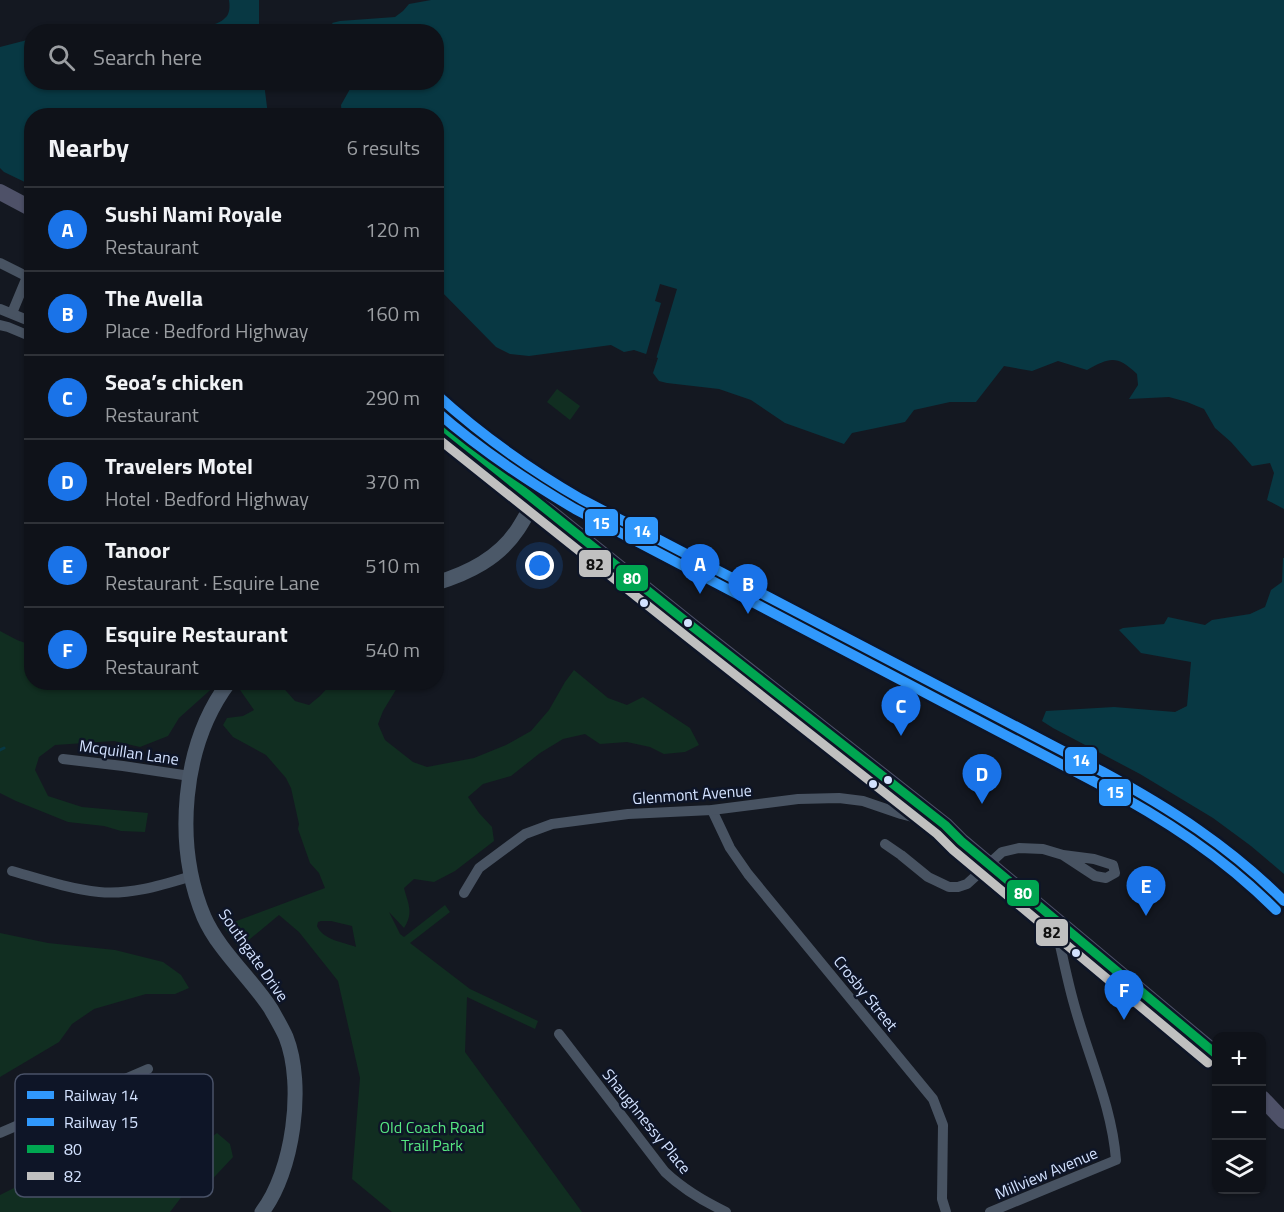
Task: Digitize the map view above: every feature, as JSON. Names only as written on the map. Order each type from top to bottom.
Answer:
[{"type":"main road","points":[[0,192],[24,205]]},
{"type":"main road","points":[[444,428],[945,825],[961,841],[1212,1051]]},
{"type":"main road","points":[[1266,1102],[1284,1121]]},
{"type":"street","points":[[0,263],[24,275]]},
{"type":"street","points":[[12,313],[24,288]]},
{"type":"street","points":[[0,309],[24,318]]},
{"type":"street","points":[[0,325],[24,334]]},
{"type":"street","points":[[517,487],[520,499],[517,531]]},
{"type":"street","points":[[444,581],[462,575],[483,563],[501,548],[517,531],[535,500]]},
{"type":"street","name":"Southgate Drive","points":[[225,690],[210,715],[193,762],[187,801],[187,836],[192,876],[205,918],[220,943],[271,1010],[286,1038],[291,1055],[295,1081],[295,1112],[289,1151],[266,1211]]},
{"type":"street","name":"Mcquillan Lane","points":[[63,759],[190,776]]},
{"type":"street","name":"Glenmont Avenue","points":[[464,893],[479,868],[525,834],[552,824],[628,814],[712,810],[798,799],[839,798],[863,801],[901,814],[945,825]]},
{"type":"street","name":"Crosby Street","points":[[712,810],[730,848],[748,874],[933,1099],[943,1125],[942,1199],[946,1212]]},
{"type":"street","points":[[885,844],[896,850],[928,877],[949,887],[967,885],[1002,852],[1019,848],[1043,849],[1063,855]]},
{"type":"street","points":[[12,871],[101,892],[129,891],[158,886],[192,876]]},
{"type":"street","name":"Millview Avenue","points":[[990,1212],[1116,1160],[1114,1137],[1074,1004],[1054,919]]},
{"type":"street","name":"Shaughnessy Place","points":[[559,1034],[665,1172],[680,1186],[704,1202],[726,1212]]},
{"type":"street","points":[[134,1074],[148,1068]]},
{"type":"street","points":[[0,1133],[15,1126]]},
{"type":"green space","points":[[557,389],[580,406],[570,420],[547,402]]},
{"type":"green space","points":[[0,631],[24,642],[24,690],[210,690],[179,718],[168,736],[140,747],[114,741],[55,745],[39,757],[35,770],[48,796],[82,807],[148,813],[145,832],[121,831],[104,826],[68,822],[0,793]]},
{"type":"green space","name":"Old Coach Road Trail Park","points":[[574,670],[608,698],[627,705],[643,697],[690,728],[699,745],[685,752],[664,754],[650,747],[627,742],[600,744],[585,734],[563,739],[540,753],[511,776],[483,784],[468,797],[492,827],[494,841],[455,871],[434,882],[414,879],[404,888],[409,917],[404,928],[389,912],[400,934],[404,937],[445,905],[450,912],[410,943],[470,989],[538,1021],[535,1029],[467,997],[465,1052],[582,1212],[392,1212],[352,1179],[360,1078],[338,981],[299,932],[279,915],[239,948],[223,926],[325,888],[319,873],[310,863],[298,829],[299,824],[291,788],[286,778],[266,755],[233,737],[223,725],[227,718],[243,716],[254,710],[240,690],[285,690],[295,701],[309,705],[326,690],[396,690],[378,724],[385,740],[413,762],[427,767],[474,758],[506,745],[531,731],[549,710]],"holes":[[[321,921],[352,926],[356,947],[329,937],[317,926]]]},
{"type":"green space","points":[[0,933],[48,943],[115,950],[163,962],[181,975],[189,988],[175,994],[146,994],[94,1009],[72,1024],[59,1042],[0,1077]]},
{"type":"green space","points":[[217,1133],[230,1144],[233,1157],[213,1178],[213,1136]]},
{"type":"green space","points":[[15,1188],[15,1197],[181,1197],[170,1212],[0,1212],[0,1195]]},
{"type":"water","points":[[229,0],[259,0],[259,24],[214,24],[227,16]]},
{"type":"water","points":[[431,0],[1284,0],[1284,509],[1267,500],[1274,473],[1270,463],[1252,466],[1215,428],[1204,409],[1169,397],[1129,399],[1138,385],[1137,374],[1118,361],[1102,362],[1087,370],[1058,361],[1032,371],[1004,366],[976,402],[950,402],[914,410],[905,422],[852,433],[844,444],[785,423],[751,400],[719,389],[659,381],[653,373],[658,358],[634,350],[624,352],[611,345],[529,356],[510,354],[496,347],[444,294],[444,108],[341,108],[349,90],[444,90],[444,24],[332,23],[395,17],[409,4]]},
{"type":"water","points":[[24,41],[24,90],[265,90],[267,108],[24,108],[24,182],[0,168],[0,47]]},
{"type":"water","points":[[1283,558],[1284,874],[1213,818],[1140,774],[1042,721],[1046,711],[1114,707],[1175,712],[1187,706],[1191,662],[1141,653],[1119,630],[1164,624],[1168,617],[1205,625],[1212,620],[1250,614],[1265,607],[1271,590],[1282,582]]},
{"type":"pier","points":[[660,284],[677,289],[651,376],[654,360],[645,358],[661,303],[655,301]]},
{"type":"waterway","points":[[0,750],[4,748]]},
{"type":"rail line","name":"14","points":[[444,401],[506,451],[581,499],[1103,772],[1152,800],[1220,846],[1284,901]]},
{"type":"rail line","name":"15","points":[[444,418],[503,463],[575,509],[1145,810],[1213,855],[1256,890],[1276,910]]},
{"type":"transit line","name":"80","points":[[444,427],[945,825],[961,841],[1212,1051]]},
{"type":"transit line","name":"82","points":[[444,443],[937,834],[953,850],[1208,1063]]},
{"type":"place","name":"Sushi Nami Royale","points":[[700,594]]},
{"type":"place","name":"The Avella","points":[[748,614]]},
{"type":"place","name":"Seoa’s chicken","points":[[901,736]]},
{"type":"place","name":"Travelers Motel","points":[[982,804]]},
{"type":"place","name":"Tanoor","points":[[1146,916]]},
{"type":"place","name":"Esquire Restaurant","points":[[1124,1020]]}]
